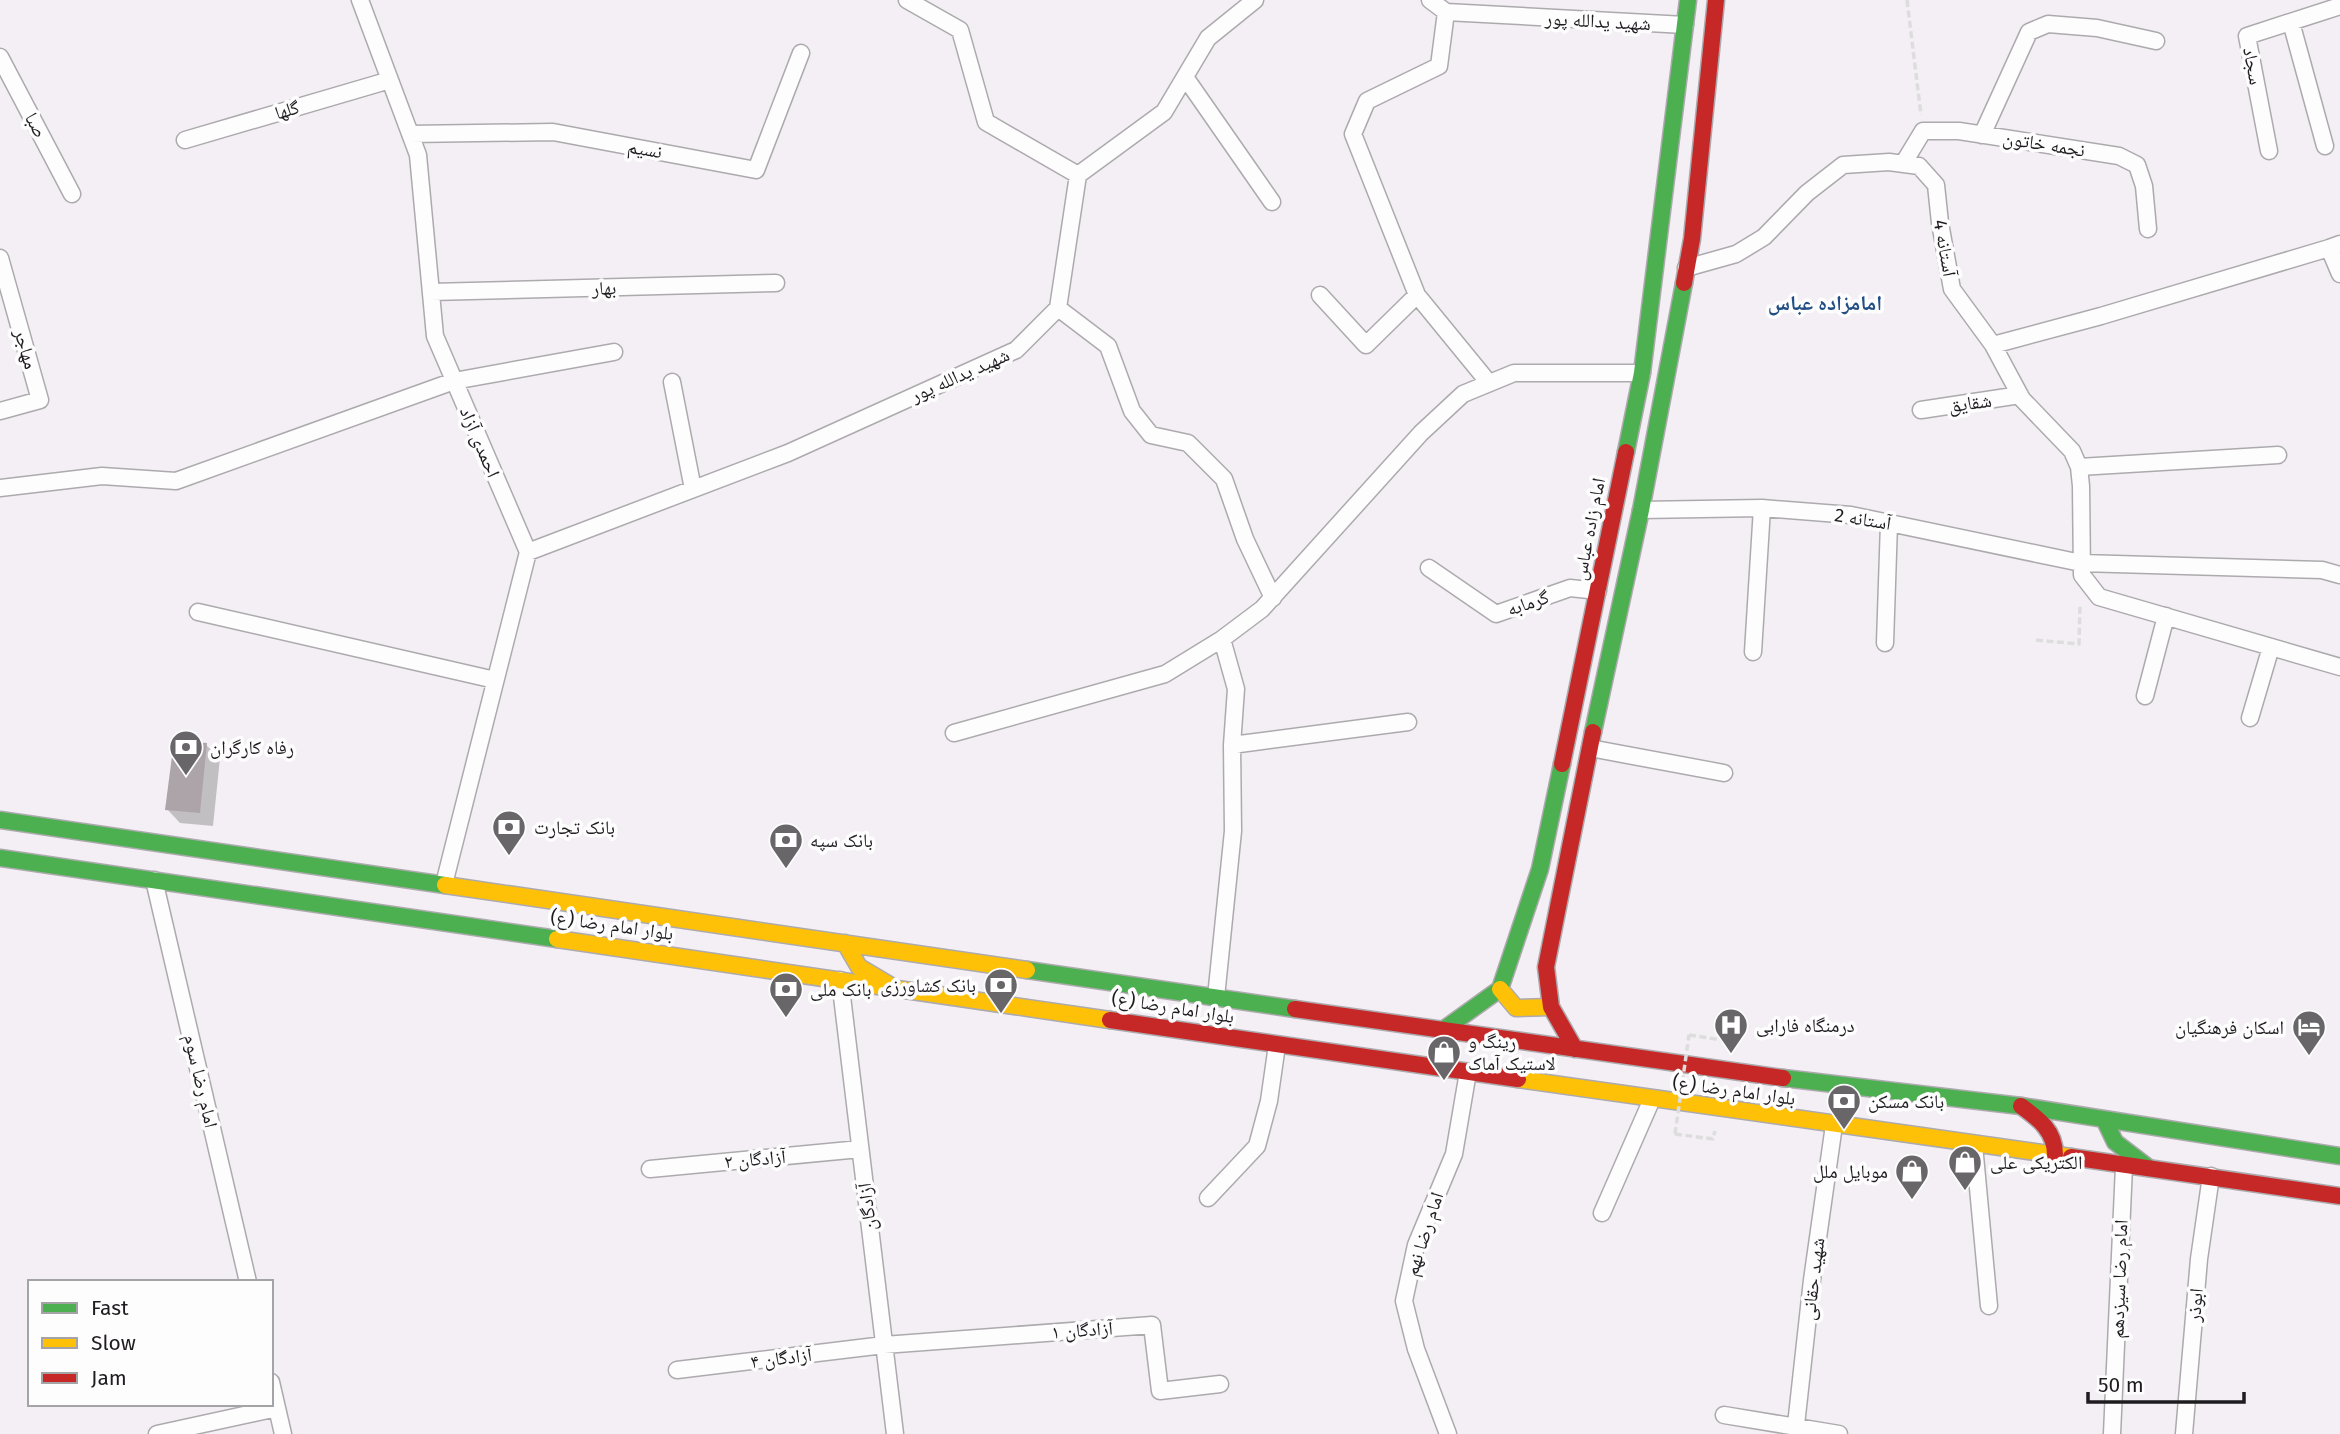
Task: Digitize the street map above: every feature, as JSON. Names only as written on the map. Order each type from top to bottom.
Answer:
[{"type":"main road","name":"امام زاده عباس","points":[[1500,989],[1541,869],[1642,373],[1688,0]]},
{"type":"main road","points":[[1575,1049],[1551,1007],[1546,967],[1641,510],[1692,239],[1716,0]]},
{"type":"main road","name":"بلوار امام رضا (ع)","points":[[0,820],[1724,1071],[2021,1106],[2340,1156]]},
{"type":"main road","name":"بلوار امام رضا (ع)","points":[[0,858],[1277,1045],[2340,1196]]},
{"type":"main road","points":[[780,971],[789,953],[787,936]]},
{"type":"main road","points":[[845,943],[859,967],[892,987]]},
{"type":"main road","points":[[1443,1030],[1500,989],[1516,1008],[1551,1007]]},
{"type":"main road","points":[[2021,1106],[2038,1119],[2054,1137],[2055,1155]]},
{"type":"main road","points":[[2104,1119],[2109,1135],[2120,1147],[2149,1168]]},
{"type":"street","name":"احمدی آزاد","points":[[360,0],[418,155],[435,336],[528,552]]},
{"type":"street","points":[[907,0],[960,30],[986,122],[1078,175]]},
{"type":"street","points":[[1255,0],[1208,38],[1164,111],[1078,175],[1058,308],[1108,346],[1132,411],[1151,435],[1188,443],[1224,479],[1245,539],[1273,597]]},
{"type":"street","points":[[1430,0],[1446,12],[1439,66],[1367,101],[1353,134],[1417,295],[1489,383]]},
{"type":"street","name":"سجاد","points":[[2269,151],[2247,36],[2340,6]]},
{"type":"street","name":"شهید یدالله پور","points":[[1446,12],[1685,25]]},
{"type":"street","points":[[2291,22],[2325,146]]},
{"type":"street","points":[[1982,135],[2029,32],[2048,24],[2097,29],[2156,41]]},
{"type":"street","name":"نسیم","points":[[410,134],[553,132],[756,170],[801,53]]},
{"type":"street","name":"صبا","points":[[0,57],[72,194]]},
{"type":"street","points":[[1185,77],[1272,202]]},
{"type":"street","name":"گلها","points":[[185,140],[390,80]]},
{"type":"street","points":[[1686,268],[1736,254],[1764,237],[1807,193],[1843,165],[1903,164],[1923,131]]},
{"type":"street","name":"نجمه خاتون","points":[[1923,131],[1959,131],[2119,156],[2137,165],[2144,186],[2148,229]]},
{"type":"street","name":"آستانه 4","points":[[1903,164],[1919,166],[1936,185],[1952,289],[1993,345],[2020,395],[2072,451],[2079,467],[2081,486],[2081,569]]},
{"type":"street","points":[[1993,345],[2101,316],[2334,246],[2340,274]]},
{"type":"street","name":"مهاجر","points":[[0,258],[40,400],[0,411]]},
{"type":"street","name":"بهار","points":[[431,292],[776,283]]},
{"type":"street","points":[[1320,295],[1366,345],[1417,295]]},
{"type":"street","name":"شهید یدالله پور","points":[[528,552],[788,453],[1016,350],[1058,308]]},
{"type":"street","points":[[0,488],[102,476],[176,481],[454,381],[614,352]]},
{"type":"street","points":[[954,733],[1165,674],[1222,639],[1262,609],[1421,433],[1463,394],[1514,373],[1642,373]]},
{"type":"street","points":[[671,382],[693,489]]},
{"type":"street","name":"شقایق","points":[[1921,410],[2020,395]]},
{"type":"street","points":[[2079,467],[2278,454]]},
{"type":"street","points":[[1753,652],[1762,508]]},
{"type":"street","name":"آستانه 2","points":[[1641,510],[1762,508],[1851,515],[2081,569],[2322,570],[2340,575]]},
{"type":"street","points":[[1885,643],[1889,523]]},
{"type":"street","points":[[444,884],[528,552]]},
{"type":"street","name":"گرمابه","points":[[1429,568],[1496,614],[1570,588],[1598,591]]},
{"type":"street","points":[[2081,569],[2099,597],[2340,667]]},
{"type":"street","points":[[198,612],[495,680]]},
{"type":"street","points":[[2144,696],[2166,616]]},
{"type":"street","points":[[1216,997],[1233,831],[1232,745],[1236,689],[1222,639]]},
{"type":"street","points":[[2250,718],[2272,647]]},
{"type":"street","points":[[1232,745],[1408,722]]},
{"type":"street","points":[[1590,748],[1724,773]]},
{"type":"street","name":"امام رضا سوم","points":[[155,880],[248,1280]]},
{"type":"street","name":"آزادگان","points":[[840,980],[895,1434]]},
{"type":"street","points":[[1208,1198],[1257,1146],[1269,1101],[1277,1045]]},
{"type":"street","name":"امام رضا نهم","points":[[1448,1434],[1416,1349],[1404,1301],[1416,1245],[1454,1154],[1468,1072]]},
{"type":"street","points":[[1602,1213],[1652,1099]]},
{"type":"street","name":"شهید حقانی","points":[[1796,1431],[1812,1280],[1834,1125]]},
{"type":"street","points":[[1974,1145],[1989,1306]]},
{"type":"street","name":"آزادگان ۲","points":[[650,1170],[860,1149]]},
{"type":"street","name":"امام رضا سیزدهم","points":[[2112,1434],[2124,1166]]},
{"type":"street","name":"ابوذر","points":[[2184,1434],[2199,1259],[2211,1176]]},
{"type":"street","name":"آزادگان ۱","points":[[884,1345],[1152,1325],[1160,1391],[1220,1384]]},
{"type":"street","name":"آزادگان ۴","points":[[677,1370],[884,1345]]},
{"type":"street","points":[[273,1391],[283,1434]]},
{"type":"street","points":[[157,1434],[277,1408]]},
{"type":"street","points":[[1724,1415],[1796,1431],[1839,1434]]},
{"type":"path","points":[[1907,0],[1923,131]]},
{"type":"path","points":[[2036,640],[2078,645],[2081,569]]},
{"type":"path","points":[[1675,1134],[1689,1035]]},
{"type":"building","name":"رفاه کارگران","points":[[174,741],[207,743],[200,813],[165,810]]},
{"type":"traffic: fast","points":[[1626,452],[1642,373],[1688,0]]},
{"type":"traffic: fast","points":[[1593,732],[1641,510],[1684,283]]},
{"type":"traffic: fast","points":[[1443,1030],[1500,989],[1540,869],[1562,764]]},
{"type":"traffic: fast","points":[[0,820],[445,885]]},
{"type":"traffic: fast","points":[[0,858],[557,939]]},
{"type":"traffic: fast","points":[[1027,970],[1295,1009]]},
{"type":"traffic: fast","points":[[1783,1078],[2021,1106],[2340,1156]]},
{"type":"traffic: fast","points":[[2104,1119],[2115,1142],[2149,1168]]},
{"type":"traffic: slow","points":[[445,885],[1027,970]]},
{"type":"traffic: slow","points":[[557,939],[1110,1020]]},
{"type":"traffic: slow","points":[[845,943],[859,967],[891,986]]},
{"type":"traffic: slow","points":[[1500,989],[1516,1008],[1551,1007]]},
{"type":"traffic: slow","points":[[1518,1079],[2071,1157]]},
{"type":"traffic: jam","points":[[1684,283],[1692,239],[1716,0]]},
{"type":"traffic: jam","points":[[1562,764],[1626,452]]},
{"type":"traffic: jam","points":[[1575,1049],[1551,1007],[1546,967],[1593,732]]},
{"type":"traffic: jam","points":[[1295,1009],[1783,1078]]},
{"type":"traffic: jam","points":[[1110,1020],[1518,1079]]},
{"type":"traffic: jam","points":[[2021,1106],[2049,1132],[2055,1155]]},
{"type":"traffic: jam","points":[[2071,1157],[2340,1196]]},
{"type":"place","name":"رفاه کارگران","points":[[186,777]]},
{"type":"place","name":"بانک تجارت","points":[[509,857]]},
{"type":"place","name":"بانک سپه","points":[[786,870]]},
{"type":"place","name":"بانک کشاورزی","points":[[1001,1015]]},
{"type":"place","name":"بانک ملی","points":[[786,1019]]},
{"type":"place","name":"درمنگاه فارابی","points":[[1731,1055]]},
{"type":"place","name":"اسکان فرهنگیان","points":[[2309,1057]]},
{"type":"place","name":"رینگ و لاستیک آماک","points":[[1444,1082]]},
{"type":"place","name":"بانک مسکن","points":[[1844,1131]]},
{"type":"place","name":"الکتریکی علی","points":[[1965,1192]]},
{"type":"place","name":"موبایل ملل","points":[[1912,1201]]},
{"type":"district","name":"امامزاده عباس","points":[[1825,303]]}]
